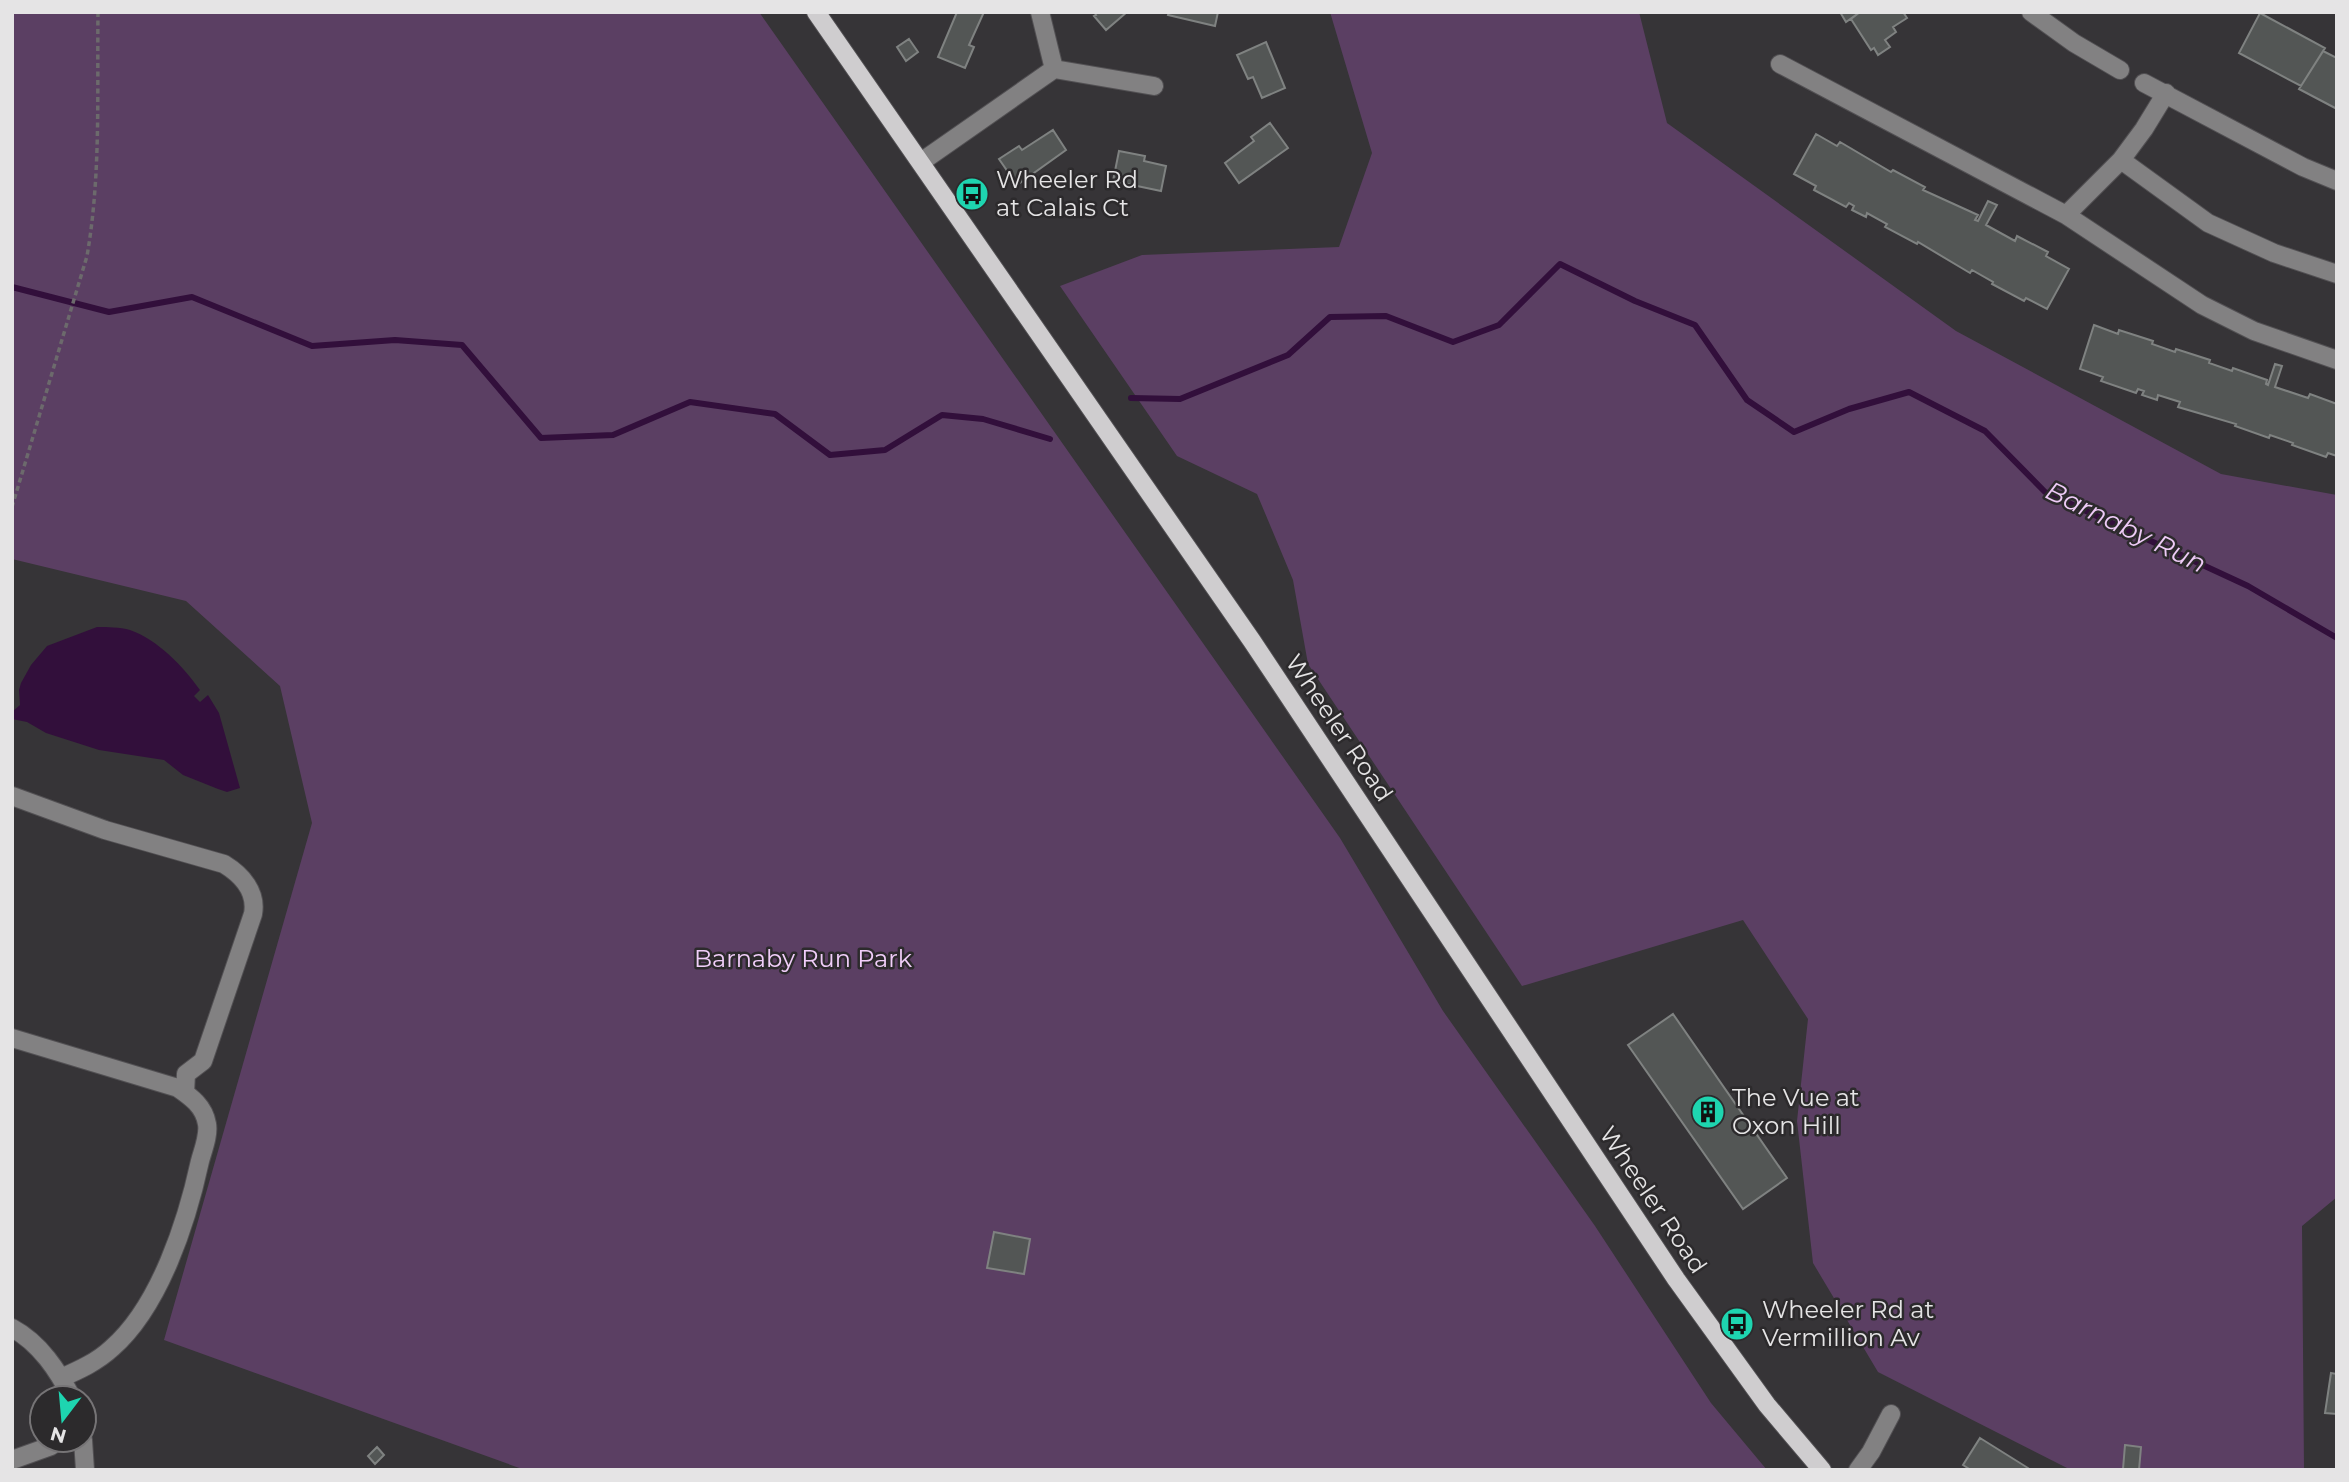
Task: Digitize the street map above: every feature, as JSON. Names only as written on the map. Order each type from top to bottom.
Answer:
[{"type":"main road","name":"Wheeler Road","points":[[816,12],[1252,641],[1676,1279],[1767,1405],[1822,1470]]},
{"type":"street","points":[[1040,12],[1054,69]]},
{"type":"street","points":[[2031,12],[2074,44],[2120,70]]},
{"type":"street","points":[[1780,64],[2066,215],[2203,305],[2254,331],[2337,360]]},
{"type":"street","points":[[921,162],[1054,69],[1154,86]]},
{"type":"street","points":[[2144,83],[2303,167],[2337,181]]},
{"type":"street","points":[[2066,215],[2121,160],[2166,93]]},
{"type":"street","points":[[2121,160],[2208,223],[2274,253],[2337,274]]},
{"type":"street","points":[[12,796],[105,830],[224,864],[239,873],[255,902],[253,914],[203,1061],[186,1074],[185,1093]]},
{"type":"street","points":[[12,1038],[178,1087],[202,1110],[208,1126],[194,1186],[173,1247],[147,1304],[113,1348],[90,1364],[61,1378]]},
{"type":"street","points":[[12,1328],[42,1352],[64,1384]]},
{"type":"street","points":[[1858,1470],[1891,1414]]},
{"type":"street","points":[[12,1460],[29,1454]]},
{"type":"path","points":[[12,507],[69,320],[93,219],[98,12]]},
{"type":"green space","name":"Barnaby Run Park","points":[[12,12],[759,12],[1340,838],[1443,1011],[1595,1226],[1711,1403],[1767,1470],[525,1470],[164,1340],[312,823],[280,686],[186,601],[12,559]]},
{"type":"green space","points":[[1330,12],[1639,12],[1667,123],[1956,331],[2221,474],[2337,495],[2337,1197],[2302,1226],[2304,1470],[2071,1470],[1878,1372],[1813,1263],[1797,1121],[1808,1019],[1743,920],[1522,986],[1308,664],[1293,580],[1257,494],[1177,456],[1060,286],[1142,255],[1339,247],[1372,153]]},
{"type":"shaded area","points":[[97,627],[126,629],[150,640],[178,663],[194,681],[200,690],[194,696],[200,702],[208,695],[219,713],[240,788],[227,792],[183,775],[164,760],[99,750],[46,733],[27,722],[12,719],[12,712],[20,705],[21,683],[31,665],[47,646]]},
{"type":"building","points":[[957,12],[984,12],[969,45],[974,47],[965,68],[938,57]]},
{"type":"building","points":[[1094,12],[1127,12],[1106,30],[1094,16]]},
{"type":"building","points":[[1169,12],[1218,12],[1215,26],[1168,15]]},
{"type":"building","points":[[1840,12],[1860,12],[1846,22]]},
{"type":"building","points":[[1860,12],[1903,12],[1907,18],[1893,27],[1896,32],[1885,40],[1890,47],[1878,55],[1874,48],[1871,50],[1851,19]]},
{"type":"building","points":[[2260,13],[2325,48],[2301,86],[2239,53]]},
{"type":"building","points":[[909,39],[918,52],[906,61],[897,47]]},
{"type":"building","points":[[1266,42],[1285,88],[1262,98],[1253,77],[1248,79],[1237,55]]},
{"type":"building","points":[[2323,51],[2337,58],[2337,109],[2299,89]]},
{"type":"building","points":[[1270,123],[1288,148],[1239,183],[1225,163],[1254,141],[1251,137]]},
{"type":"building","points":[[1053,130],[1066,150],[1017,185],[999,159],[1019,146],[1022,150]]},
{"type":"building","points":[[1816,134],[1837,146],[1840,142],[1891,172],[1893,170],[1925,187],[1923,190],[1978,215],[1975,220],[1978,221],[1988,201],[1997,205],[1986,225],[2015,241],[2017,236],[2048,252],[2046,256],[2069,269],[2047,309],[2026,298],[2024,301],[1972,270],[1970,273],[1918,242],[1917,244],[1885,227],[1887,224],[1867,213],[1866,217],[1852,210],[1854,206],[1849,203],[1846,207],[1814,190],[1816,186],[1794,174]]},
{"type":"building","points":[[1119,151],[1145,156],[1144,161],[1166,166],[1161,191],[1113,181]]},
{"type":"building","points":[[2094,325],[2118,334],[2119,330],[2153,341],[2152,344],[2175,352],[2176,349],[2210,360],[2209,363],[2267,380],[2268,385],[2275,364],[2282,366],[2275,387],[2308,398],[2310,394],[2337,404],[2337,456],[2328,453],[2326,457],[2270,435],[2269,438],[2235,426],[2236,424],[2178,407],[2180,402],[2158,395],[2157,400],[2142,395],[2144,391],[2138,389],[2136,393],[2101,381],[2103,377],[2080,369]]},
{"type":"building","name":"The Vue at Oxon Hill","points":[[1673,1014],[1787,1178],[1743,1209],[1628,1045]]},
{"type":"building","points":[[994,1232],[1030,1239],[1024,1274],[987,1268]]},
{"type":"building","points":[[2331,1373],[2337,1374],[2337,1414],[2325,1413]]},
{"type":"building","points":[[1980,1438],[2028,1468],[2027,1470],[1971,1470],[1963,1465]]},
{"type":"building","points":[[2125,1445],[2141,1447],[2139,1470],[2123,1469]]},
{"type":"building","points":[[377,1447],[384,1455],[375,1464],[368,1456]]},
{"type":"waterway","name":"Barnaby Run","points":[[1131,398],[1180,399],[1288,355],[1330,317],[1386,316],[1453,342],[1499,325],[1560,264],[1635,301],[1695,325],[1747,400],[1794,432],[1849,409],[1909,392],[1985,431],[2045,492],[2248,586],[2337,638]]},
{"type":"waterway","name":"Barnaby Run","points":[[12,287],[109,312],[192,297],[312,346],[395,340],[462,345],[541,438],[613,435],[690,402],[775,414],[830,455],[885,450],[942,415],[983,419],[1050,439]]},
{"type":"place","name":"Wheeler Rd at Calais Ct","points":[[972,194]]},
{"type":"place","name":"The Vue at Oxon Hill","points":[[1708,1112]]},
{"type":"place","name":"Wheeler Rd at Vermillion Av","points":[[1737,1324]]}]
